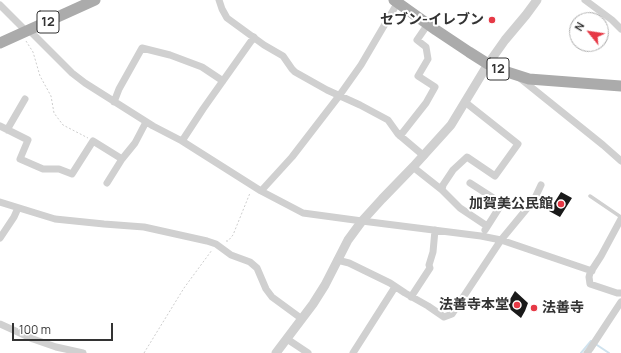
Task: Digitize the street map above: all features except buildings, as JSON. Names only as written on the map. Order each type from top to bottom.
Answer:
[{"type":"main road","name":"12","points":[[0,43],[95,0]]},
{"type":"main road","name":"12","points":[[396,1],[469,52],[488,64],[504,71],[529,79],[621,86]]},
{"type":"street","points":[[220,0],[222,9],[227,18],[264,45],[283,56],[295,72],[327,90],[388,120],[398,134],[424,156]]},
{"type":"street","points":[[276,353],[313,304],[325,285],[348,240],[362,221],[424,156],[451,125],[488,64],[537,0]]},
{"type":"street","points":[[585,0],[612,20],[621,29]]},
{"type":"street","points":[[261,191],[292,157],[339,96],[361,65],[396,1]]},
{"type":"street","points":[[0,5],[26,32],[78,78],[146,122],[182,142],[252,186],[303,213],[482,236],[501,240],[592,271]]},
{"type":"street","points":[[400,136],[426,102],[435,87],[418,76],[428,59],[426,48],[417,40],[428,24]]},
{"type":"street","points":[[182,142],[254,37]]},
{"type":"street","points":[[114,102],[119,89],[142,48],[170,55],[202,67],[223,81]]},
{"type":"street","points":[[519,76],[521,80],[621,161]]},
{"type":"street","points":[[7,130],[25,100]]},
{"type":"street","points":[[442,190],[443,185],[453,170],[467,157],[495,176],[518,144],[465,102]]},
{"type":"street","points":[[107,183],[122,159],[135,143],[146,122]]},
{"type":"street","points":[[0,126],[28,140],[20,159],[43,169],[59,169],[72,174],[93,141],[122,159]]},
{"type":"street","points":[[413,167],[442,190],[460,208],[487,226]]},
{"type":"street","points":[[470,183],[498,201],[499,208],[482,236]]},
{"type":"street","points":[[337,260],[349,263],[390,284],[444,317],[452,314],[501,240],[534,200],[541,185]]},
{"type":"street","points":[[0,202],[55,219],[144,227],[216,244],[231,255],[250,262],[257,268],[266,289],[272,297],[302,319]]},
{"type":"street","points":[[0,238],[14,217],[18,208]]},
{"type":"street","points":[[621,218],[589,277],[590,284],[621,293]]},
{"type":"street","points":[[411,297],[430,268],[429,264],[433,252],[435,230]]},
{"type":"street","points":[[353,353],[395,287]]},
{"type":"street","points":[[592,348],[621,302]]},
{"type":"street","points":[[0,324],[56,347],[83,353]]},
{"type":"street","points":[[287,339],[308,353]]},
{"type":"lane","points":[[590,196],[621,218]]},
{"type":"path","points":[[26,32],[40,76],[51,96],[54,112],[63,125],[93,141]]},
{"type":"path","points":[[144,353],[184,288],[216,244],[228,241],[233,235],[252,186]]},
{"type":"waterway","points":[[581,353],[591,341],[609,353]]},
{"type":"place","name":"セブン-イレブン","points":[[492,20]]},
{"type":"place","name":"加賀美公民館","points":[[561,204]]},
{"type":"place","name":"法善寺本堂","points":[[517,305]]},
{"type":"place","name":"法善寺","points":[[534,308]]}]
